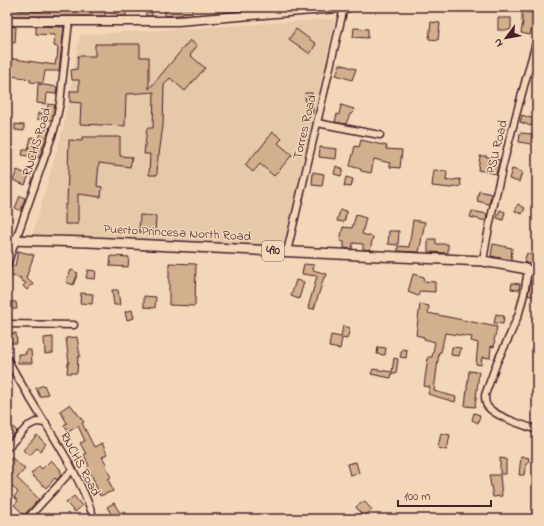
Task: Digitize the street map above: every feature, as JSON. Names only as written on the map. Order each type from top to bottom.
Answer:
[{"type":"main road","name":"Puerto Princesa North Road","points":[[12,240],[89,242],[483,261],[537,273]]},
{"type":"street","name":"Torres Road","points":[[287,252],[344,7]]},
{"type":"street","points":[[7,21],[178,21],[349,7]]},
{"type":"street","name":"RNCHS Road","points":[[7,265],[12,240],[54,130],[60,103],[69,21]]},
{"type":"street","name":"PSU Road","points":[[483,261],[512,127],[537,39]]},
{"type":"street","points":[[317,123],[380,135]]},
{"type":"street","points":[[528,270],[524,294],[518,313],[510,335],[496,362],[485,395],[485,400],[487,406],[495,412],[537,430]]},
{"type":"street","points":[[7,324],[74,325]]},
{"type":"street","name":"RNCHS Road","points":[[7,358],[64,453],[90,505],[94,519]]},
{"type":"street","points":[[7,448],[28,426],[36,422],[46,423]]},
{"type":"street","points":[[27,519],[72,470]]},
{"type":"shaded area","points":[[335,19],[284,247],[160,240],[32,236],[63,129],[80,35]]},
{"type":"building","points":[[8,7],[18,7],[18,10],[42,12],[42,7],[59,7],[59,10],[93,12],[94,7],[126,7],[126,16],[117,16],[118,14],[105,13],[105,16],[8,16]]},
{"type":"building","points":[[146,7],[152,7],[152,16],[146,16]]},
{"type":"building","points":[[192,7],[192,14],[165,16],[165,8]]},
{"type":"building","points":[[522,12],[537,13],[537,18],[532,18],[530,35],[521,33],[523,22]]},
{"type":"building","points":[[498,18],[511,18],[511,30],[498,30]]},
{"type":"building","points":[[431,22],[440,23],[438,40],[429,39]]},
{"type":"building","points":[[10,26],[16,27],[15,43],[7,42],[7,35],[9,36]]},
{"type":"building","points":[[36,26],[64,27],[59,71],[45,71],[43,83],[30,82],[30,79],[13,76],[13,78],[7,78],[7,58],[55,65],[58,47],[54,46],[55,35],[36,34]]},
{"type":"building","points":[[354,28],[368,29],[368,38],[353,37]]},
{"type":"building","points":[[296,29],[316,44],[310,54],[289,39]]},
{"type":"building","points":[[190,40],[197,46],[190,55],[205,68],[185,91],[170,78],[164,85],[163,125],[158,155],[157,175],[149,175],[150,154],[144,154],[147,128],[153,128],[154,92],[126,94],[125,126],[80,124],[81,103],[70,102],[70,91],[79,91],[79,80],[72,80],[71,70],[77,69],[78,56],[95,56],[95,44],[140,44],[140,57],[149,57],[149,89]]},
{"type":"building","points":[[340,64],[356,69],[352,80],[336,75]]},
{"type":"building","points":[[38,84],[57,87],[56,94],[47,93],[46,104],[37,103]]},
{"type":"building","points":[[305,93],[312,93],[313,113],[306,113]]},
{"type":"building","points":[[48,104],[55,105],[52,120],[37,119],[38,113],[47,114]]},
{"type":"building","points":[[341,105],[354,109],[346,124],[335,122],[337,114],[339,115]]},
{"type":"building","points":[[522,115],[534,119],[531,126],[520,122]]},
{"type":"building","points":[[15,124],[24,125],[24,131],[15,130]]},
{"type":"building","points":[[43,126],[50,128],[39,158],[22,155],[23,150],[28,150],[31,137],[39,139]]},
{"type":"building","points":[[273,132],[282,139],[278,143],[292,155],[274,176],[260,164],[253,172],[245,165]]},
{"type":"building","points":[[520,133],[532,134],[531,144],[519,142]]},
{"type":"building","points":[[82,137],[120,137],[120,156],[132,157],[130,167],[99,163],[97,186],[102,187],[101,197],[78,194],[78,224],[65,224],[69,140],[82,141]]},
{"type":"building","points":[[361,140],[387,146],[386,149],[402,150],[400,168],[390,167],[390,163],[374,159],[371,173],[361,171],[361,169],[350,166],[355,146],[359,147]]},
{"type":"building","points":[[320,147],[337,149],[336,159],[319,157]]},
{"type":"building","points":[[480,156],[487,156],[500,160],[496,174],[478,170]]},
{"type":"building","points":[[336,166],[343,169],[341,176],[334,174]]},
{"type":"building","points":[[512,169],[522,172],[519,182],[509,179]]},
{"type":"building","points":[[17,170],[29,175],[25,185],[13,180]]},
{"type":"building","points":[[434,170],[447,171],[446,181],[460,179],[461,186],[451,188],[432,186]]},
{"type":"building","points":[[313,172],[324,174],[322,186],[312,185]]},
{"type":"building","points":[[346,177],[353,179],[351,187],[344,186]]},
{"type":"building","points":[[479,191],[492,194],[489,204],[477,201]]},
{"type":"building","points":[[20,196],[25,198],[21,211],[15,208]]},
{"type":"building","points":[[518,204],[525,208],[522,214],[515,211]]},
{"type":"building","points":[[340,210],[347,211],[344,222],[337,221]]},
{"type":"building","points":[[500,210],[505,212],[503,220],[497,218]]},
{"type":"building","points":[[472,211],[487,214],[486,221],[470,217]]},
{"type":"building","points":[[140,215],[156,216],[155,233],[139,232]]},
{"type":"building","points":[[356,215],[366,218],[362,234],[373,237],[370,250],[363,249],[363,244],[353,243],[352,249],[344,248],[344,242],[340,241],[343,227],[352,228]]},
{"type":"building","points":[[413,220],[425,222],[419,252],[398,251],[398,246],[409,247]]},
{"type":"building","points":[[389,231],[399,231],[398,245],[388,244]]},
{"type":"building","points":[[428,239],[436,239],[436,244],[448,244],[448,253],[428,252]]},
{"type":"building","points":[[493,244],[512,248],[511,260],[491,256]]},
{"type":"building","points":[[18,251],[34,255],[26,278],[34,285],[27,290],[23,286],[26,283],[20,280],[21,278],[8,275],[12,265],[15,266]]},
{"type":"building","points":[[527,253],[537,257],[537,267],[524,262]]},
{"type":"building","points":[[111,256],[129,257],[128,267],[110,266]]},
{"type":"building","points":[[169,263],[196,264],[195,306],[169,305]]},
{"type":"building","points":[[304,264],[314,265],[313,270],[327,274],[326,277],[324,277],[314,309],[308,308],[317,276],[302,274]]},
{"type":"building","points":[[71,270],[78,273],[73,285],[66,282]]},
{"type":"building","points":[[88,270],[96,271],[95,279],[86,278]]},
{"type":"building","points":[[413,274],[424,277],[423,281],[435,282],[435,292],[420,291],[418,296],[408,292]]},
{"type":"building","points":[[296,280],[304,282],[299,299],[291,296]]},
{"type":"building","points":[[531,280],[537,282],[537,298],[528,295]]},
{"type":"building","points":[[512,283],[520,284],[519,290],[511,289]]},
{"type":"building","points":[[112,290],[118,290],[120,305],[114,305]]},
{"type":"building","points":[[81,293],[93,294],[92,304],[80,303]]},
{"type":"building","points":[[144,296],[156,297],[155,308],[144,307]]},
{"type":"building","points":[[7,302],[16,302],[17,309],[7,309]]},
{"type":"building","points":[[420,304],[429,306],[428,313],[497,327],[494,347],[491,346],[490,358],[482,357],[481,365],[476,364],[478,343],[471,341],[472,337],[445,333],[441,352],[439,352],[434,391],[456,397],[455,402],[428,394],[430,387],[424,386],[428,357],[432,357],[435,342],[416,335]]},
{"type":"building","points":[[132,310],[134,318],[127,320],[125,312]]},
{"type":"building","points":[[537,313],[537,329],[531,328]]},
{"type":"building","points":[[496,314],[504,316],[503,324],[494,323]]},
{"type":"building","points":[[343,326],[350,328],[347,339],[342,338],[340,349],[329,347],[331,335],[341,337]]},
{"type":"building","points":[[16,333],[17,343],[10,343],[9,334]]},
{"type":"building","points":[[53,337],[53,353],[45,354],[44,338]]},
{"type":"building","points":[[77,337],[80,356],[78,357],[77,373],[67,373],[69,363],[66,338]]},
{"type":"building","points":[[378,347],[386,348],[385,355],[377,354]]},
{"type":"building","points":[[452,347],[461,348],[459,356],[451,355]]},
{"type":"building","points":[[402,349],[407,350],[406,358],[400,357]]},
{"type":"building","points":[[26,350],[31,350],[32,363],[18,363],[18,354],[26,354]]},
{"type":"building","points":[[394,358],[398,359],[396,374],[392,373],[391,378],[371,374],[373,369],[392,372]]},
{"type":"building","points":[[469,371],[479,372],[475,407],[465,406]]},
{"type":"building","points":[[44,385],[48,394],[40,397],[36,388]]},
{"type":"building","points":[[70,404],[84,422],[82,423],[94,447],[102,443],[107,454],[102,457],[107,465],[106,466],[111,478],[108,479],[113,491],[100,496],[87,468],[89,466],[84,455],[86,454],[80,443],[85,441],[78,426],[68,432],[64,425],[67,423],[60,411]]},
{"type":"building","points":[[474,413],[480,415],[478,423],[472,420]]},
{"type":"building","points":[[10,424],[17,431],[11,437],[7,433],[7,428]]},
{"type":"building","points":[[441,433],[450,435],[447,450],[438,448]]},
{"type":"building","points":[[37,435],[46,444],[40,451],[37,448],[29,456],[23,450]]},
{"type":"building","points":[[521,456],[529,458],[524,475],[519,475]]},
{"type":"building","points":[[12,458],[25,469],[17,478],[39,499],[24,515],[14,505],[18,501],[14,497],[18,492],[7,482],[7,464]]},
{"type":"building","points":[[500,458],[506,459],[506,474],[500,474]]},
{"type":"building","points":[[51,460],[61,470],[60,471],[62,474],[57,480],[55,478],[46,488],[31,474],[39,466],[42,469]]},
{"type":"building","points":[[356,462],[359,473],[350,475],[347,464]]},
{"type":"building","points":[[489,475],[500,475],[502,496],[493,497]]},
{"type":"building","points":[[74,496],[82,506],[75,512],[66,503]]},
{"type":"building","points":[[364,501],[372,510],[363,517],[356,507]]},
{"type":"building","points":[[114,503],[120,513],[124,511],[128,519],[114,519],[107,507]]}]
